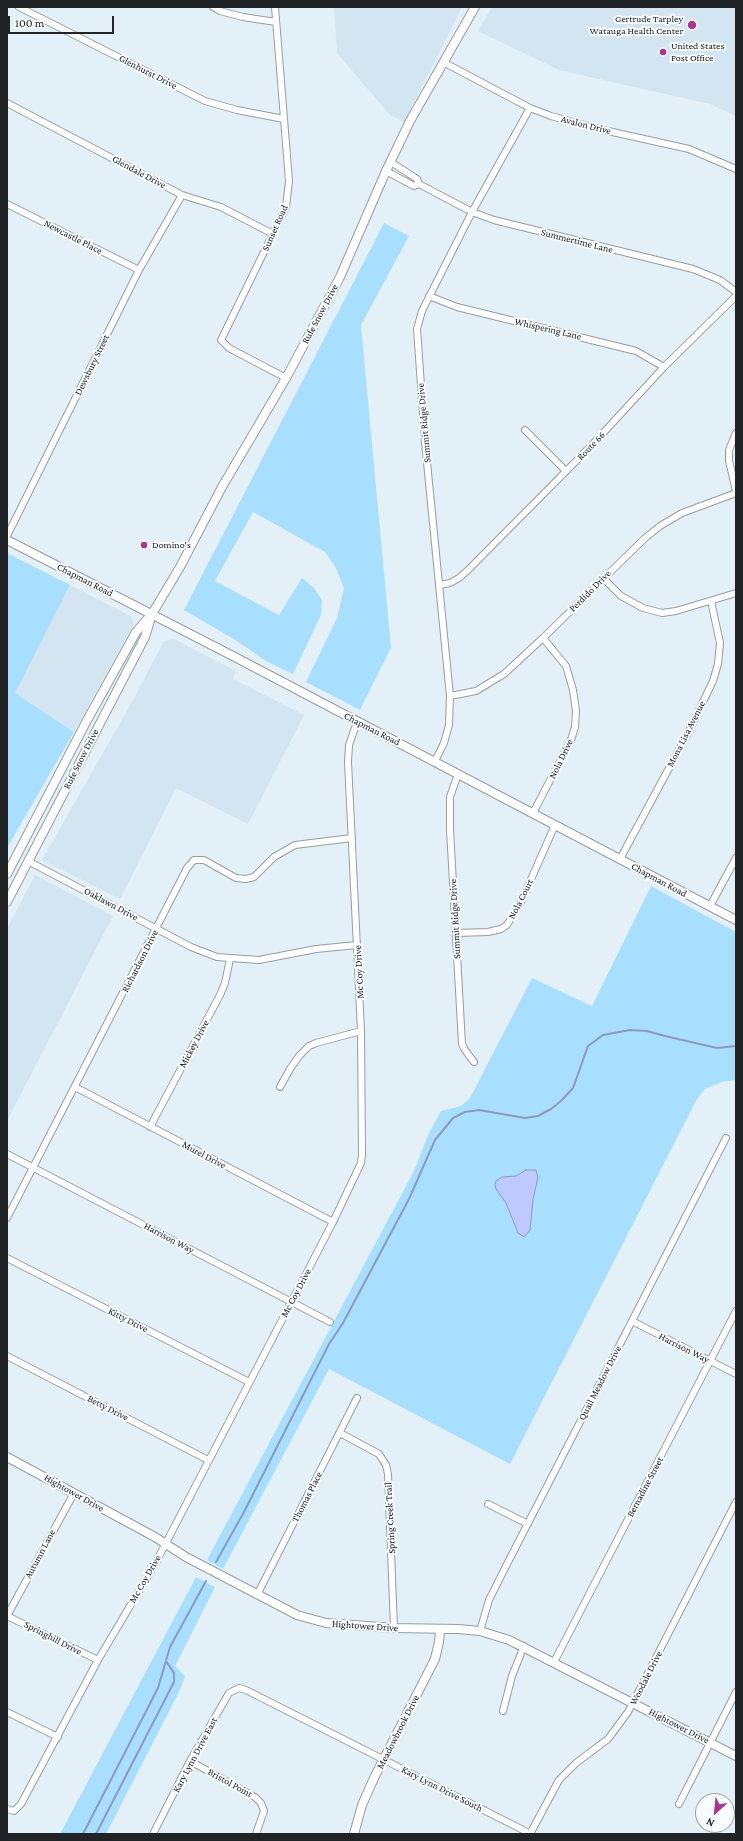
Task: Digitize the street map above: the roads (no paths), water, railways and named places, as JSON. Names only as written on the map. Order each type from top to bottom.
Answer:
[{"type":"main road","name":"Rufe Snow Drive","points":[[7,874],[85,724],[136,632],[152,614],[180,568],[222,488],[286,378],[340,277],[386,171],[410,121],[475,7]]},
{"type":"main road","name":"Chapman Road","points":[[7,540],[152,614],[736,920]]},
{"type":"main road","name":"Rufe Snow Drive","points":[[7,902],[145,637],[152,614]]},
{"type":"main road","name":"Hightower Drive","points":[[7,1457],[166,1544],[203,1567],[310,1620],[394,1628],[440,1630],[458,1629],[480,1631],[524,1646],[736,1756]]},
{"type":"main road","name":"Meadowbrook Drive","points":[[354,1834],[362,1805],[383,1760],[435,1659],[440,1630]]},
{"type":"street","name":"Glenhurst Drive","points":[[18,7],[205,102],[284,119]]},
{"type":"street","points":[[213,7],[220,11],[244,17],[276,22]]},
{"type":"street","name":"Sunset Road","points":[[275,7],[289,181],[286,207],[221,340],[229,348],[286,378]]},
{"type":"street","name":"Avalon Drive","points":[[443,62],[530,108],[551,116],[592,128],[689,149],[736,169]]},
{"type":"street","name":"Glendale Drive","points":[[7,103],[182,195],[221,207],[274,234]]},
{"type":"street","name":"Summit Ridge Drive","points":[[434,761],[444,743],[450,725],[450,696],[425,442],[417,330],[422,311],[429,296],[472,212],[530,108]]},
{"type":"street","name":"Summertime Lane","points":[[391,162],[416,179],[419,184],[472,212],[517,226],[693,269],[720,280],[736,292]]},
{"type":"street","name":"Summertime Lane","points":[[386,171],[414,186],[419,184]]},
{"type":"street","name":"Dewsbury Street","points":[[7,536],[139,270],[182,195]]},
{"type":"street","name":"Newcastle Place","points":[[7,204],[139,270]]},
{"type":"street","name":"Whispering Lane","points":[[429,296],[457,307],[636,351],[664,367]]},
{"type":"street","name":"Route 66","points":[[440,585],[450,583],[464,574],[566,471],[664,367],[736,296]]},
{"type":"street","points":[[525,430],[566,471]]},
{"type":"street","points":[[736,433],[729,450],[729,461],[736,492]]},
{"type":"street","name":"Perdido Drive","points":[[450,696],[476,691],[494,682],[543,638],[603,578],[660,526],[682,513],[736,492]]},
{"type":"street","points":[[603,578],[621,596],[643,608],[662,613],[676,611],[736,593]]},
{"type":"street","name":"Mona Lisa Avenue","points":[[620,859],[689,731],[713,681],[718,664],[720,643],[711,601]]},
{"type":"street","name":"Nola Drive","points":[[533,813],[571,740],[575,727],[576,710],[573,690],[566,666],[543,638]]},
{"type":"street","name":"Mc Coy Drive","points":[[7,1809],[14,1811],[22,1804],[98,1660],[166,1544],[208,1460],[292,1302],[356,1177],[362,1155],[362,1031],[348,762],[349,745],[358,722]]},
{"type":"street","name":"Summit Ridge Drive","points":[[458,774],[452,791],[450,809],[462,1044],[474,1062]]},
{"type":"street","name":"Nola Court","points":[[456,933],[488,932],[501,929],[507,925],[521,902],[555,825]]},
{"type":"street","name":"Richardson Drive","points":[[7,1218],[187,868],[194,860],[204,860],[236,878],[254,877],[274,856],[295,845],[352,838]]},
{"type":"street","points":[[710,906],[736,858]]},
{"type":"street","name":"Oaklawn Drive","points":[[28,861],[205,954],[230,959],[259,960],[316,949],[357,945]]},
{"type":"street","name":"Mickey Drive","points":[[150,1127],[220,995],[225,983],[230,959]]},
{"type":"street","points":[[280,1087],[299,1056],[309,1046],[362,1031]]},
{"type":"street","name":"Murel Drive","points":[[75,1087],[333,1222]]},
{"type":"street","name":"Quail Meadow Drive","points":[[480,1631],[489,1600],[726,1138]]},
{"type":"street","name":"Harrison Way","points":[[7,1154],[330,1322]]},
{"type":"street","name":"Kitty Drive","points":[[7,1258],[249,1382]]},
{"type":"street","name":"Bernadine Street","points":[[554,1662],[736,1311]]},
{"type":"street","name":"Harrison Way","points":[[632,1321],[736,1374]]},
{"type":"street","name":"Betty Drive","points":[[7,1356],[208,1460]]},
{"type":"street","name":"Thomas Place","points":[[257,1595],[357,1398]]},
{"type":"street","name":"Spring Creek Trail","points":[[340,1433],[379,1454],[386,1465],[388,1474],[394,1628]]},
{"type":"street","name":"Autumn Lane","points":[[7,1616],[74,1493]]},
{"type":"street","name":"Woodale Drive","points":[[530,1834],[559,1780],[576,1763],[608,1739],[619,1725],[633,1702],[736,1502]]},
{"type":"street","points":[[488,1504],[528,1524]]},
{"type":"street","name":"Springhill Drive","points":[[7,1616],[98,1660]]},
{"type":"street","points":[[503,1711],[512,1676],[524,1646]]},
{"type":"street","name":"Kary Lynn Drive East","points":[[152,1834],[190,1761],[229,1692],[239,1688],[246,1690]]},
{"type":"street","name":"Kary Lynn Drive South","points":[[246,1690],[530,1834]]},
{"type":"street","points":[[679,1804],[736,1692]]},
{"type":"street","points":[[7,1712],[58,1737]]},
{"type":"street","name":"Bristol Point","points":[[190,1761],[255,1797],[262,1803],[264,1811],[256,1834]]},
{"type":"waterway","points":[[216,1562],[244,1512],[329,1344],[343,1323],[409,1199],[435,1140],[453,1118],[465,1112],[479,1110],[525,1118],[538,1116],[551,1109],[573,1088],[588,1046],[603,1035],[630,1030],[647,1031],[717,1048],[736,1046]]},
{"type":"waterway","points":[[83,1834],[158,1688],[170,1647],[206,1581]]},
{"type":"waterway","points":[[96,1834],[174,1682],[174,1673],[166,1661]]},
{"type":"place","name":"Gertrude Tarpley Watauga Health Center","points":[[692,25]]},
{"type":"place","name":"United States Post Office","points":[[663,52]]},
{"type":"place","name":"Domino's","points":[[144,545]]}]
